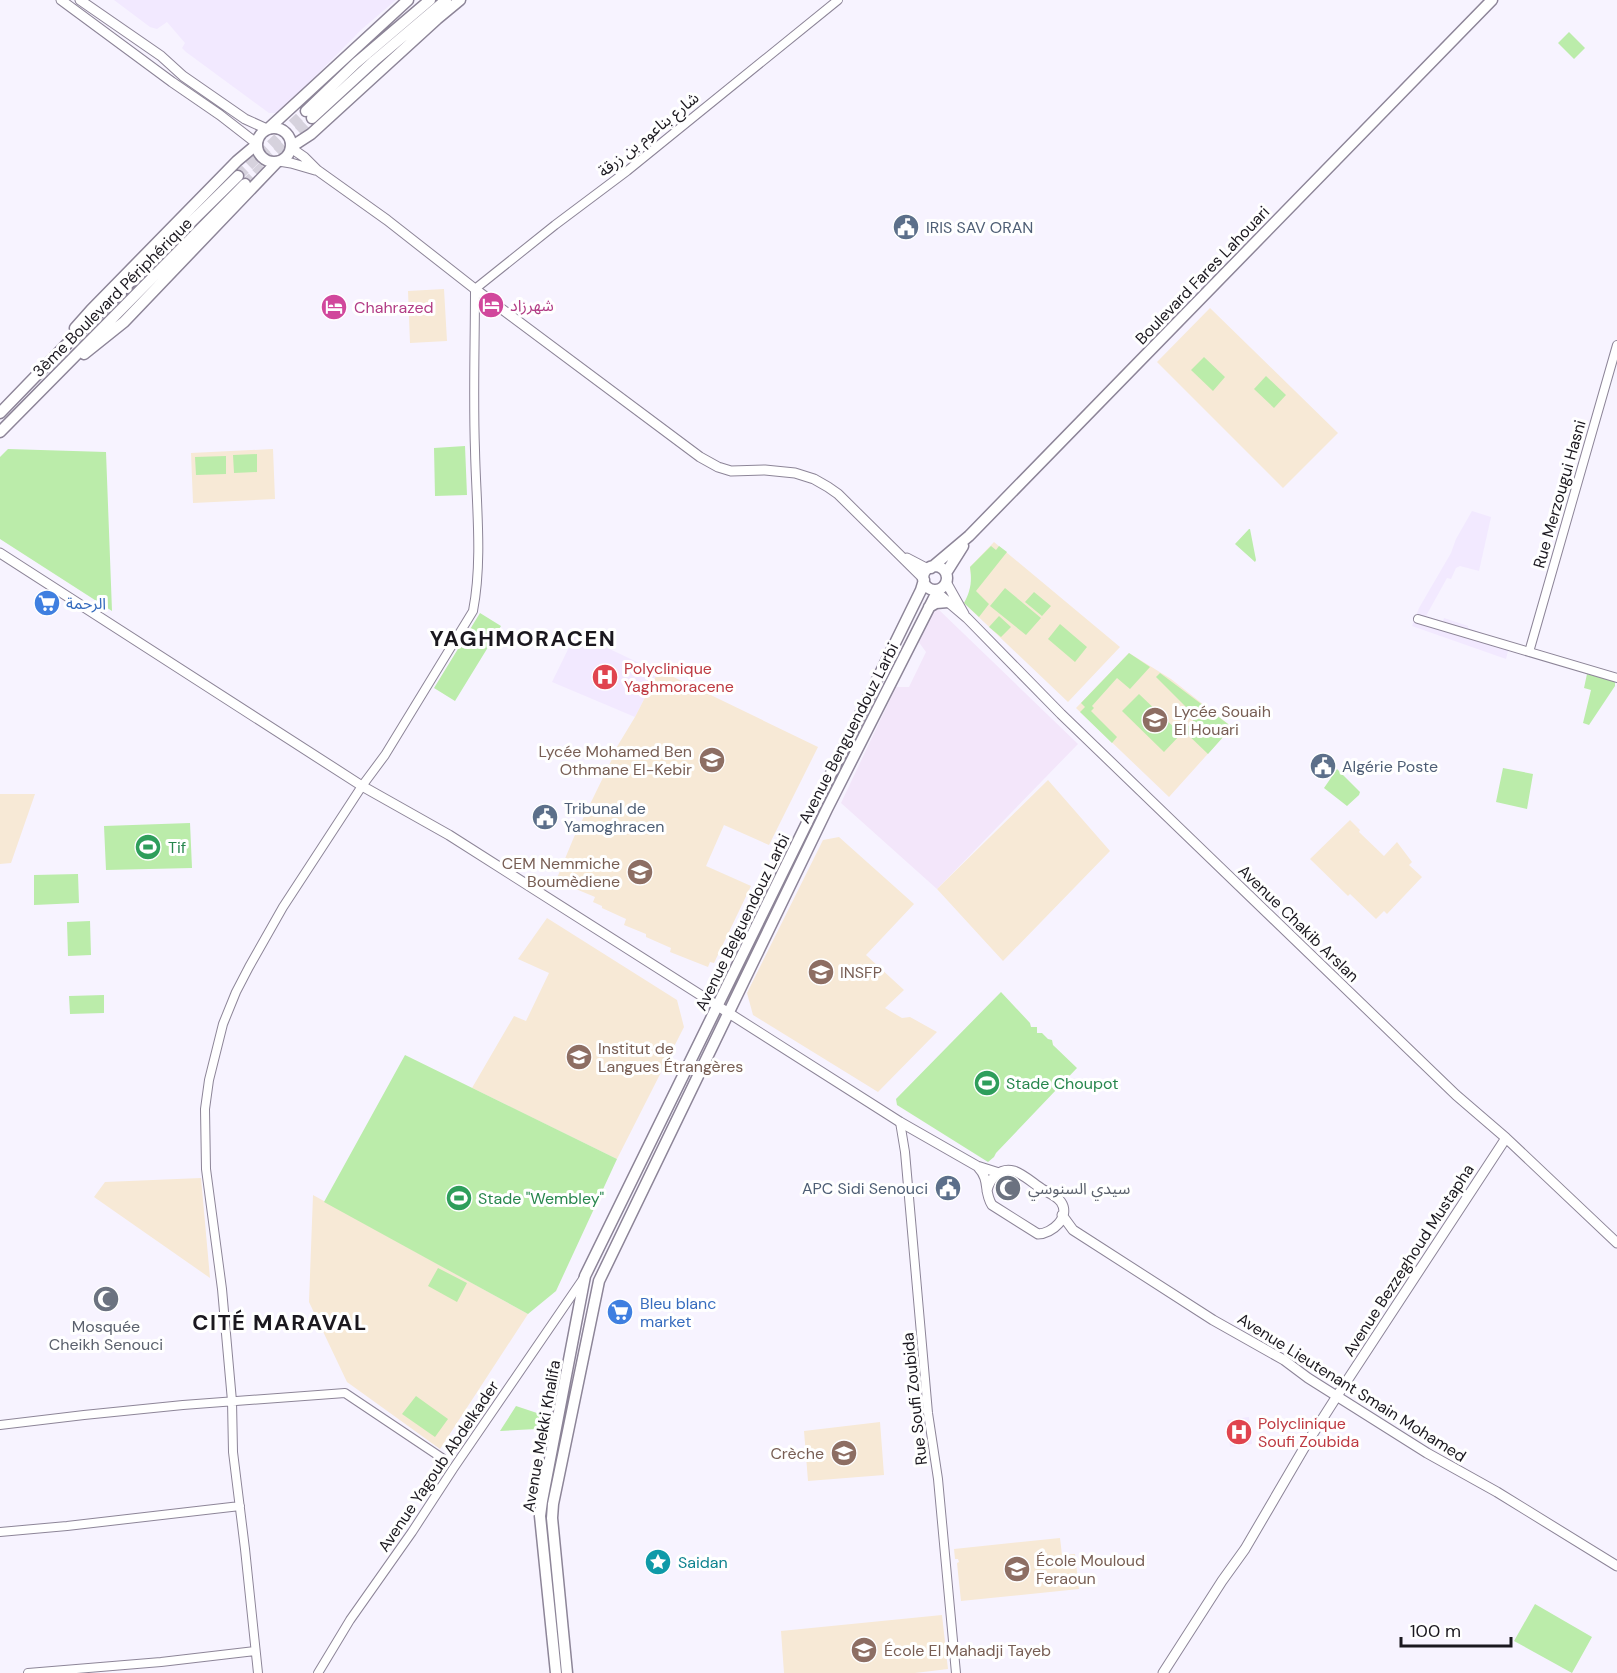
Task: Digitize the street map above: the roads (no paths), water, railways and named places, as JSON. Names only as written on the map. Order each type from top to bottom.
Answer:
[{"type":"main road","points":[[61,0],[220,115],[256,144],[261,156],[271,162],[291,163],[317,170]]},
{"type":"main road","points":[[73,359],[93,348],[124,322],[278,162],[288,155],[291,147],[291,141],[285,131],[268,129],[245,119],[183,76],[161,56],[80,0]]},
{"type":"main road","points":[[61,350],[91,310],[242,155],[256,144],[260,135],[408,0]]},
{"type":"main road","points":[[429,0],[356,63],[309,115],[446,0]]},
{"type":"main road","points":[[291,147],[311,134],[460,0]]},
{"type":"main road","name":"Boulevard Fares Lahouari","points":[[926,574],[969,536],[1492,0]]},
{"type":"main road","points":[[291,147],[317,170],[710,463],[731,471],[783,471],[814,479],[838,494],[895,551],[926,574]]},
{"type":"main road","name":"3ème Boulevard Périphérique","points":[[0,413],[61,350],[242,180],[73,359],[0,432]]},
{"type":"main road","name":"Avenue Benguendouz Larbi","points":[[599,1281],[827,809],[929,606],[969,536]]},
{"type":"main road","points":[[0,553],[362,786],[449,835],[900,1122],[977,1167],[999,1173]]},
{"type":"main road","points":[[926,574],[939,567],[940,585],[948,602],[967,618]]},
{"type":"main road","points":[[926,574],[926,586],[940,585]]},
{"type":"main road","name":"Avenue Belguendouz Larbi","points":[[585,1276],[921,590],[926,574]]},
{"type":"main road","points":[[940,585],[967,618]]},
{"type":"main road","points":[[929,606],[948,602]]},
{"type":"main road","name":"Avenue Chakib Arslan","points":[[967,618],[1061,714],[1250,897],[1456,1095],[1506,1138],[1617,1243]]},
{"type":"main road","name":"Avenue Bezzeghoud Mustapha","points":[[1163,1673],[1245,1548],[1306,1443],[1506,1138]]},
{"type":"main road","points":[[977,1167],[986,1177],[987,1191],[988,1199],[992,1205],[1038,1234],[1052,1229],[1059,1223],[1063,1209],[1060,1200],[1015,1172],[999,1173],[991,1179],[987,1191]]},
{"type":"main road","points":[[1062,1215],[1073,1230]]},
{"type":"main road","points":[[1052,1229],[1063,1227],[1073,1230]]},
{"type":"main road","name":"Avenue Lieutenant Smain Mohamed","points":[[1073,1230],[1213,1320],[1284,1360],[1427,1453],[1497,1492],[1617,1566]]},
{"type":"main road","name":"Avenue Mekki Khalifa","points":[[556,1673],[540,1516],[585,1276]]},
{"type":"main road","name":"Avenue Mekki Khalifa","points":[[567,1673],[552,1518],[553,1504],[599,1281]]},
{"type":"street","name":"شارع بناعوم بن زرقة","points":[[475,289],[627,171],[838,0]]},
{"type":"street","points":[[258,1673],[233,1452],[232,1401],[222,1289],[206,1169],[205,1109],[209,1080],[220,1034],[236,992],[284,908],[362,786],[385,755],[473,610],[477,590],[478,551],[474,432],[475,289]]},
{"type":"street","name":"Rue Merzougui Hasni","points":[[1529,651],[1617,345]]},
{"type":"street","points":[[1418,619],[1617,678]]},
{"type":"street","name":"Rue Soufi Zoubida","points":[[900,1122],[905,1152],[927,1402],[938,1479],[956,1673]]},
{"type":"street","name":"Avenue Yagoub Abdelkader","points":[[318,1673],[350,1620],[585,1276]]},
{"type":"street","points":[[0,1425],[84,1414],[345,1393],[442,1458]]},
{"type":"street","points":[[0,1532],[240,1506]]},
{"type":"street","points":[[28,1673],[161,1662],[255,1651]]},
{"type":"tunnel","points":[[238,176],[306,111]]},
{"type":"tunnel","points":[[245,184],[312,118]]},
{"type":"place","name":"IRIS SAV ORAN","points":[[906,227]]},
{"type":"place","name":"شهرزاد","points":[[491,305]]},
{"type":"place","name":"Chahrazed","points":[[334,307]]},
{"type":"place","name":"الرحمة","points":[[47,603]]},
{"type":"place","name":"Polyclinique Yaghmoracene","points":[[605,677]]},
{"type":"place","name":"Lycée Souaih El Houari","points":[[1155,720]]},
{"type":"place","name":"Lycée Mohamed Ben Othmane El-Kebir","points":[[712,760]]},
{"type":"place","name":"Algérie Poste","points":[[1323,766]]},
{"type":"place","name":"Tribunal de Yamoghracen","points":[[545,817]]},
{"type":"place","name":"Tif","points":[[148,847]]},
{"type":"place","name":"CEM Nemmiche Boumèdiene","points":[[640,872]]},
{"type":"place","name":"INSFP","points":[[821,972]]},
{"type":"place","name":"Institut de Langues Étrangères","points":[[579,1057]]},
{"type":"place","name":"Stade Choupot","points":[[987,1083]]},
{"type":"place","name":"APC Sidi Senouci","points":[[948,1188]]},
{"type":"place","name":"سيدي السنوسي","points":[[1008,1188]]},
{"type":"place","name":"Stade \"Wembley\"","points":[[459,1198]]},
{"type":"place","name":"Mosquée Cheikh Senouci","points":[[106,1299]]},
{"type":"place","name":"Bleu blanc market","points":[[620,1312]]},
{"type":"place","name":"Polyclinique Soufi Zoubida","points":[[1239,1432]]},
{"type":"place","name":"Crèche","points":[[844,1453]]},
{"type":"place","name":"Saidan","points":[[658,1562]]},
{"type":"place","name":"École Mouloud Feraoun","points":[[1017,1569]]},
{"type":"place","name":"École El Mahadji Tayeb","points":[[864,1650]]},
{"type":"district","name":"YAGHMORACEN","points":[[523,638]]},
{"type":"district","name":"CITÉ MARAVAL","points":[[280,1322]]}]
